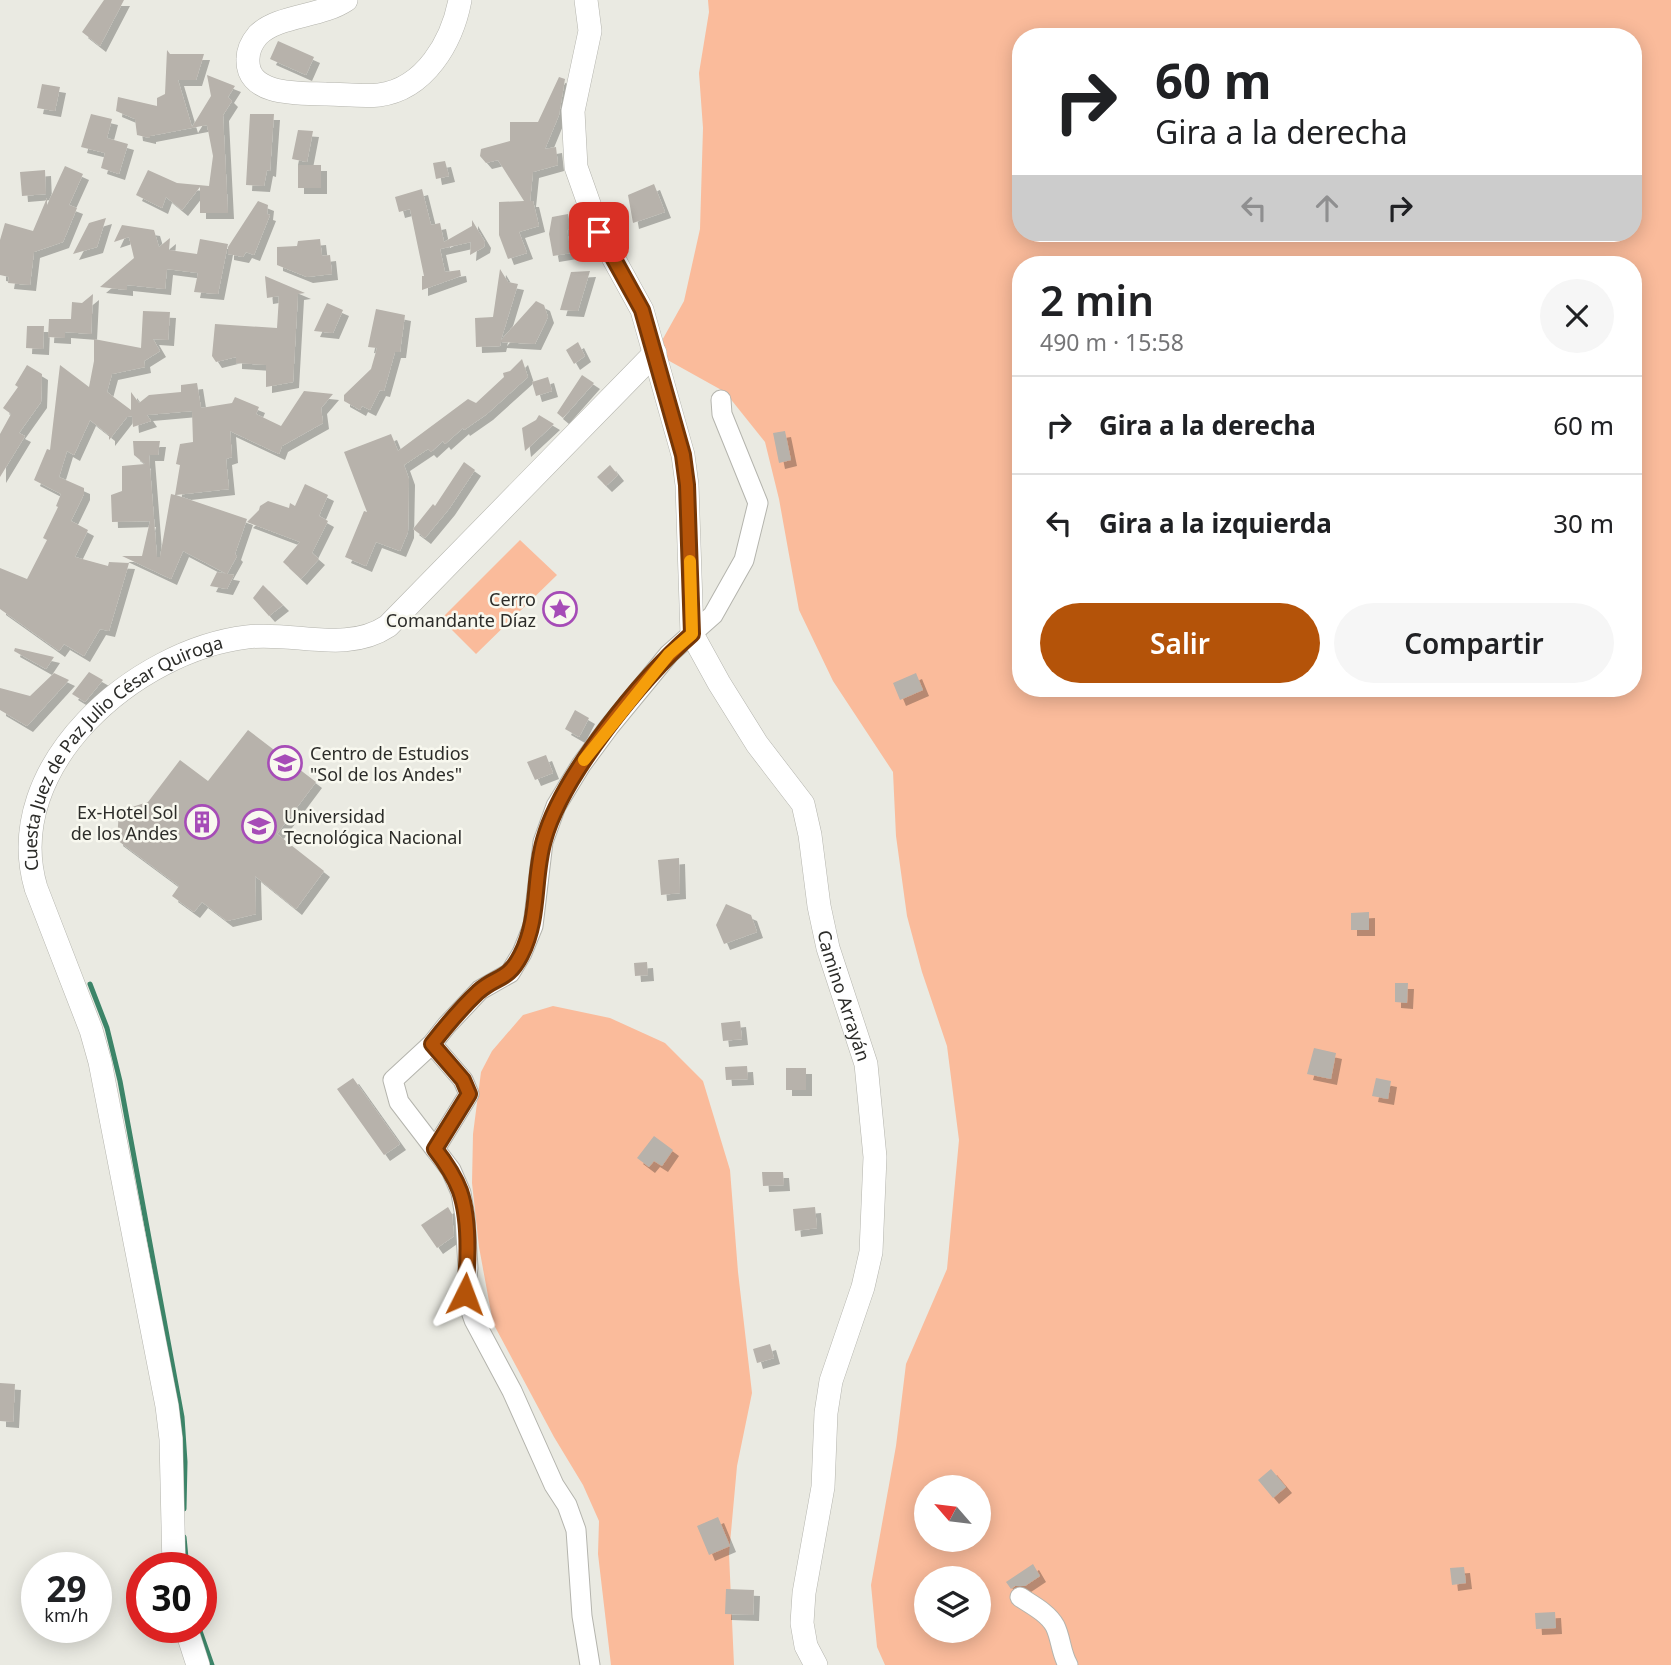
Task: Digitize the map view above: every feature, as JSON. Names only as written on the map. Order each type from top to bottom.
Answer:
[{"type":"street","points":[[346,0],[330,9],[274,26],[259,34],[248,57],[248,66],[256,80],[271,89],[290,92],[369,95],[392,92],[414,80],[434,60],[449,37],[460,0]]},
{"type":"street","name":"Camino Arrayán","points":[[586,0],[590,31],[573,111],[576,167],[599,232],[642,310],[685,466],[692,634],[757,744],[803,804],[828,948],[838,986],[866,1064],[875,1157],[871,1252],[863,1287],[831,1381],[826,1413],[822,1487],[804,1594],[802,1623],[806,1646],[816,1665]]},
{"type":"street","name":"Cuesta Juez de Paz Julio César Quiroga","points":[[174,1552],[167,1406],[100,1062],[91,1030],[36,888],[31,867],[31,820],[40,787],[64,747],[98,710],[128,685],[176,659],[211,646],[248,637],[353,640],[370,636],[388,626],[654,353]]},
{"type":"street","points":[[590,1665],[582,1616],[576,1530],[567,1505],[554,1485],[512,1391],[474,1320],[465,1294],[468,1268],[461,1193],[451,1170],[399,1102],[393,1080],[432,1044],[480,990],[510,973],[533,926],[543,842],[556,806],[608,727],[669,654],[713,615],[744,560],[758,503],[722,414],[721,400]]},
{"type":"street","points":[[432,1044],[463,1080],[469,1094],[435,1149]]},
{"type":"street","points":[[1020,1597],[1048,1616],[1056,1628],[1063,1657],[1068,1665]]},
{"type":"street","points":[[191,1643],[198,1665]]},
{"type":"shaded area","points":[[708,0],[1671,0],[1671,1665],[885,1665],[877,1647],[871,1585],[896,1446],[906,1364],[947,1269],[959,1140],[947,1046],[922,972],[907,916],[896,836],[893,772],[833,681],[799,610],[779,499],[765,442],[725,392],[655,353],[684,301],[700,229],[703,128],[699,73],[709,12]]},
{"type":"shaded area","points":[[520,540],[557,575],[476,654],[441,619]]},
{"type":"shaded area","points":[[553,1006],[610,1018],[665,1043],[703,1081],[730,1170],[752,1393],[737,1466],[729,1554],[734,1665],[611,1665],[598,1554],[599,1521],[583,1485],[493,1323],[479,1247],[472,1183],[473,1134],[481,1072],[492,1051],[523,1015]]},
{"type":"building","points":[[104,0],[124,0],[100,46],[82,32]]},
{"type":"building","points":[[278,41],[314,57],[306,75],[270,59]]},
{"type":"building","points":[[167,50],[170,54],[204,54],[196,80],[178,80],[192,127],[211,96],[207,75],[235,86],[228,97],[232,101],[223,115],[228,213],[200,213],[200,187],[182,210],[166,197],[162,208],[136,195],[148,170],[177,183],[209,186],[213,156],[207,125],[150,138],[137,135],[135,119],[116,111],[118,97],[157,106],[157,98],[165,94]]},
{"type":"building","points":[[559,77],[565,79],[559,115],[545,149],[556,147],[558,165],[533,172],[530,201],[533,201],[539,226],[519,232],[527,253],[508,259],[499,235],[499,202],[524,201],[498,160],[486,163],[480,156],[481,149],[510,141],[510,122],[538,122]]},
{"type":"building","points":[[42,84],[60,87],[55,111],[37,108]]},
{"type":"building","points":[[91,114],[112,119],[107,138],[128,144],[119,174],[101,168],[105,153],[81,147]]},
{"type":"building","points":[[250,114],[274,114],[270,171],[267,170],[264,186],[246,185]]},
{"type":"building","points":[[298,130],[313,131],[307,162],[292,159]]},
{"type":"building","points":[[445,161],[449,176],[436,179],[433,163]]},
{"type":"building","points":[[298,165],[321,165],[321,188],[298,188]]},
{"type":"building","points":[[65,166],[83,174],[69,205],[77,208],[63,242],[34,252],[30,285],[8,283],[9,277],[0,275],[0,240],[5,223],[33,231]]},
{"type":"building","points":[[45,170],[46,194],[22,196],[20,172]]},
{"type":"building","points":[[654,184],[665,212],[633,223],[628,195]]},
{"type":"building","points":[[422,189],[431,225],[440,223],[444,242],[472,226],[472,220],[485,242],[484,247],[470,255],[471,242],[440,249],[445,272],[460,270],[461,276],[422,290],[424,276],[410,209],[399,212],[395,197]]},
{"type":"building","points":[[258,201],[268,205],[267,214],[270,215],[254,255],[246,252],[243,257],[228,254],[228,247]]},
{"type":"building","points":[[568,214],[571,229],[567,230],[571,253],[553,256],[549,234],[552,217]]},
{"type":"building","points":[[106,218],[97,247],[73,254],[89,223]]},
{"type":"building","points":[[122,225],[154,230],[159,247],[170,238],[169,250],[197,254],[200,239],[228,244],[218,294],[194,292],[198,273],[167,269],[165,289],[127,285],[127,290],[100,287],[134,258],[129,237],[114,242]]},
{"type":"building","points":[[320,239],[322,256],[330,255],[332,274],[307,277],[277,265],[277,247],[297,246],[298,241]]},
{"type":"building","points":[[500,269],[508,282],[518,284],[501,340],[536,301],[544,305],[548,317],[535,344],[501,342],[500,346],[476,347],[475,318],[493,317]]},
{"type":"building","points":[[590,271],[578,311],[560,310],[571,272]]},
{"type":"building","points":[[265,276],[305,293],[298,294],[293,382],[266,387],[266,365],[236,363],[236,357],[216,362],[212,356],[215,324],[277,328],[279,296],[267,298]]},
{"type":"building","points":[[93,294],[91,334],[65,332],[65,338],[48,337],[49,319],[71,319],[72,302],[82,303]]},
{"type":"building","points":[[327,303],[343,310],[333,333],[314,331]]},
{"type":"building","points":[[376,309],[405,315],[400,352],[395,352],[384,391],[380,390],[370,410],[362,406],[360,410],[344,401],[344,395],[371,369],[377,348],[368,347]]},
{"type":"building","points":[[143,311],[170,312],[168,340],[153,339],[160,351],[144,361],[145,367],[112,374],[107,392],[131,410],[131,392],[139,403],[149,395],[181,392],[181,385],[197,383],[201,408],[232,403],[235,397],[259,407],[256,414],[281,426],[304,391],[333,394],[321,408],[323,423],[282,446],[279,454],[230,431],[232,457],[226,459],[229,489],[176,495],[247,519],[235,554],[237,556],[227,574],[183,551],[171,579],[122,556],[142,556],[150,521],[112,522],[111,495],[122,491],[122,466],[145,464],[134,455],[133,441],[160,441],[158,455],[149,455],[157,557],[160,557],[171,494],[175,495],[180,444],[193,442],[192,411],[147,415],[151,421],[133,427],[132,416],[127,417],[109,440],[109,435],[90,420],[74,455],[67,451],[59,477],[84,488],[84,494],[71,521],[88,530],[75,557],[108,566],[109,562],[129,563],[109,631],[100,629],[84,656],[64,644],[59,651],[0,609],[0,568],[27,579],[47,540],[43,538],[58,507],[56,506],[61,494],[34,480],[47,449],[50,450],[60,365],[89,387],[94,361],[94,339],[141,348]]},
{"type":"building","points":[[27,326],[44,326],[43,349],[26,348]]},
{"type":"building","points":[[578,342],[585,356],[574,364],[566,350]]},
{"type":"building","points":[[522,359],[528,377],[487,414],[464,430],[463,428],[445,444],[443,441],[431,452],[428,449],[404,465],[409,479],[408,532],[400,551],[376,542],[366,566],[345,557],[364,511],[367,512],[344,452],[391,434],[398,451],[468,399],[476,403],[504,377],[503,373],[510,371]]},
{"type":"building","points":[[27,365],[42,374],[41,402],[19,433],[25,436],[0,477],[0,434],[11,414],[3,408],[18,387],[15,385]]},
{"type":"building","points":[[582,375],[594,383],[563,418],[557,413]]},
{"type":"building","points":[[548,377],[552,391],[536,396],[532,382]]},
{"type":"building","points":[[539,415],[554,424],[525,451],[522,428],[536,420]]},
{"type":"building","points":[[785,431],[791,460],[779,463],[773,433]]},
{"type":"building","points":[[464,462],[475,470],[449,509],[425,538],[413,529],[433,504],[435,506]]},
{"type":"building","points":[[610,465],[618,475],[606,486],[597,477]]},
{"type":"building","points":[[305,484],[328,495],[319,516],[328,521],[312,553],[319,559],[301,579],[283,562],[300,542],[247,522],[260,506],[268,501],[289,508],[290,503],[295,506]]},
{"type":"building","points":[[217,572],[234,575],[227,589],[210,586]]},
{"type":"building","points":[[263,585],[283,605],[269,616],[253,598]]},
{"type":"building","points":[[15,648],[54,657],[46,669],[14,651]]},
{"type":"building","points":[[89,672],[103,680],[85,702],[72,694]]},
{"type":"building","points":[[54,673],[69,680],[27,726],[0,710],[0,688],[30,696]]},
{"type":"building","points":[[916,673],[923,690],[900,700],[893,683]]},
{"type":"building","points":[[575,710],[589,718],[579,737],[565,729]]},
{"type":"building","name":"Ex-Hotel Sol de los Andes","points":[[248,730],[316,782],[277,834],[324,871],[296,909],[255,876],[256,914],[227,921],[202,902],[194,912],[172,896],[179,886],[117,840],[119,811],[148,802],[180,760],[208,781]]},
{"type":"building","points":[[546,755],[553,773],[535,780],[527,762]]},
{"type":"building","points":[[679,858],[680,893],[661,895],[658,860]]},
{"type":"building","points":[[726,904],[751,915],[757,932],[724,944],[716,925]]},
{"type":"building","points":[[1369,912],[1369,930],[1351,930],[1351,913]]},
{"type":"building","points":[[647,962],[648,975],[635,976],[634,963]]},
{"type":"building","points":[[1395,983],[1408,983],[1407,1003],[1395,1002]]},
{"type":"building","points":[[740,1021],[742,1039],[723,1041],[721,1023]]},
{"type":"building","points":[[1314,1048],[1336,1053],[1331,1079],[1307,1074]]},
{"type":"building","points":[[747,1066],[748,1079],[726,1080],[725,1067]]},
{"type":"building","points":[[786,1068],[806,1068],[806,1090],[786,1090]]},
{"type":"building","points":[[353,1078],[400,1144],[384,1155],[337,1089]]},
{"type":"building","points":[[1376,1078],[1391,1081],[1388,1099],[1372,1096]]},
{"type":"building","points":[[654,1136],[673,1150],[662,1166],[654,1161],[649,1167],[637,1158]]},
{"type":"building","points":[[762,1172],[783,1172],[784,1185],[763,1186]]},
{"type":"building","points":[[448,1207],[452,1214],[454,1236],[437,1248],[421,1225]]},
{"type":"building","points":[[815,1207],[817,1228],[795,1231],[793,1209]]},
{"type":"building","points":[[770,1344],[774,1358],[757,1363],[753,1349]]},
{"type":"building","points":[[0,1383],[15,1384],[13,1422],[0,1421]]},
{"type":"building","points":[[1271,1469],[1286,1487],[1273,1498],[1258,1480]]},
{"type":"building","points":[[718,1517],[730,1546],[709,1555],[697,1526]]},
{"type":"building","points":[[1033,1564],[1040,1576],[1025,1586],[1011,1589],[1006,1582]]},
{"type":"building","points":[[1464,1567],[1466,1583],[1452,1585],[1450,1568]]},
{"type":"building","points":[[726,1589],[754,1590],[753,1615],[725,1614]]},
{"type":"building","points":[[1555,1612],[1556,1628],[1536,1629],[1535,1613]]},
{"type":"waterway","points":[[90,984],[107,1028],[120,1081],[182,1417],[184,1509]]},
{"type":"waterway","points":[[184,1537],[185,1552]]},
{"type":"waterway","points":[[204,1643],[212,1665]]},
{"type":"slow traffic","points":[[584,760],[669,654],[692,634],[690,561]]},
{"type":"place","name":"Cerro Comandante Díaz","points":[[560,609]]},
{"type":"place","name":"Centro de Estudios \"Sol de los Andes\"","points":[[285,763]]},
{"type":"place","name":"Ex-Hotel Sol de los Andes","points":[[202,822]]},
{"type":"place","name":"Universidad Tecnológica Nacional","points":[[259,826]]},
{"type":"route","points":[[465,1294],[468,1268],[461,1193],[451,1170],[435,1149],[469,1094],[463,1080],[432,1044],[480,990],[510,973],[533,926],[543,842],[556,806],[608,727],[669,654],[692,634],[687,485],[683,455],[642,310],[599,232]]}]
